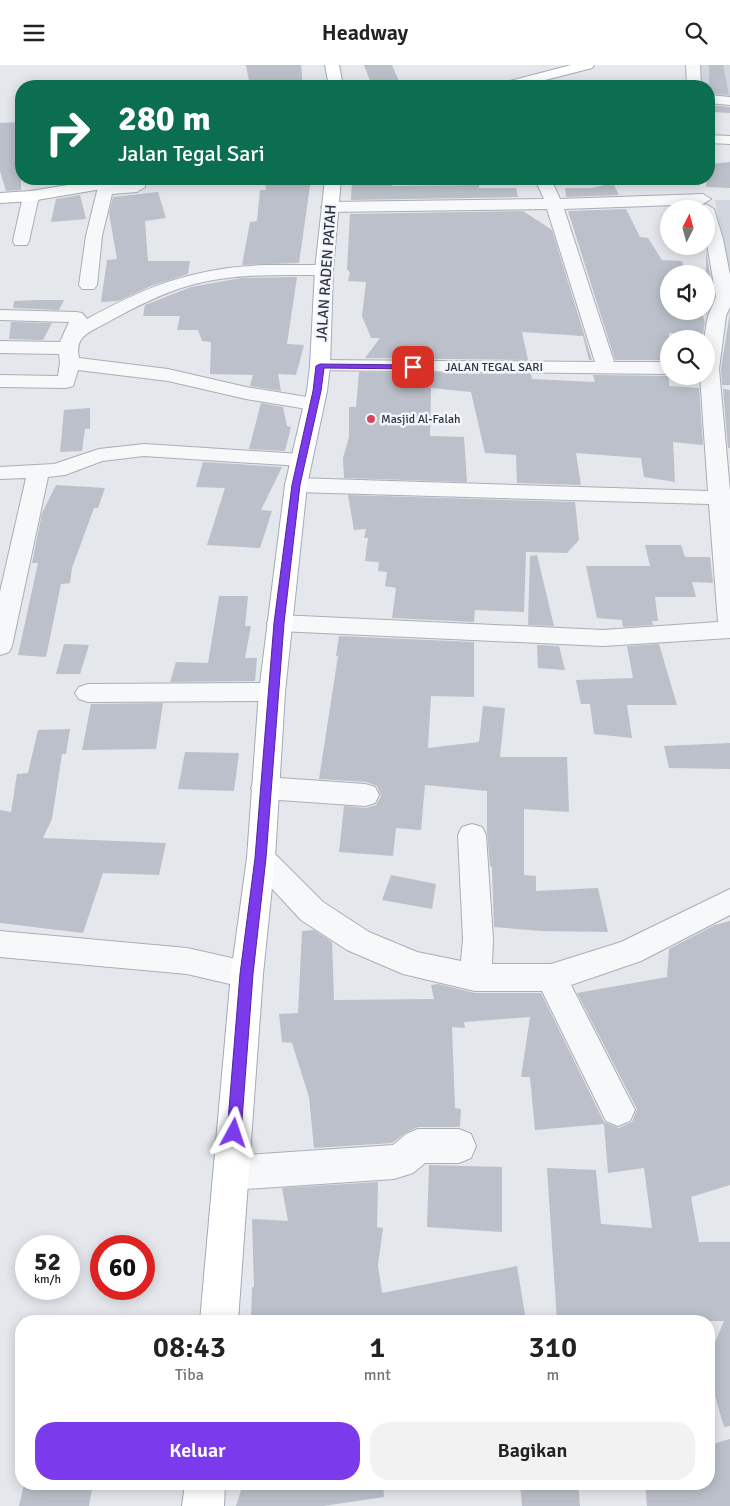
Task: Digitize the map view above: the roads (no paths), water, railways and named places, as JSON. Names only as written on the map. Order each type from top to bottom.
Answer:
[{"type":"main road","points":[[332,65],[335,80]]},
{"type":"main road","points":[[530,80],[587,65]]},
{"type":"main road","points":[[0,198],[31,196],[92,185]]},
{"type":"main road","name":"JALAN RADEN PATAH","points":[[219,1315],[247,974],[260,858],[285,790],[272,692],[287,623],[309,479],[313,404],[320,366],[324,270],[332,185]]},
{"type":"main road","points":[[203,1506],[204,1490]]},
{"type":"street","points":[[693,65],[694,80]]},
{"type":"street","points":[[715,100],[730,101]]},
{"type":"street","points":[[715,139],[730,140]]},
{"type":"street","points":[[88,285],[94,236],[108,185]]},
{"type":"street","points":[[111,185],[115,190],[123,190],[137,187],[137,185]]},
{"type":"street","points":[[546,185],[554,204],[606,367]]},
{"type":"street","points":[[21,241],[31,196]]},
{"type":"street","points":[[330,207],[660,201]]},
{"type":"street","points":[[715,239],[726,297],[717,316],[715,369],[725,498],[730,625]]},
{"type":"street","points":[[69,356],[146,295],[191,279],[246,271],[324,270]]},
{"type":"street","points":[[0,315],[76,317],[79,320],[69,356],[66,382],[0,381]]},
{"type":"street","points":[[0,347],[69,356],[168,375],[246,393],[313,404]]},
{"type":"street","name":"JALAN TEGAL SARI","points":[[320,366],[660,368]]},
{"type":"street","points":[[0,473],[38,473],[65,468],[99,455],[118,451],[144,450],[309,479],[725,498]]},
{"type":"street","points":[[0,646],[38,473]]},
{"type":"street","points":[[287,623],[603,638],[730,630]]},
{"type":"street","points":[[88,693],[272,692]]},
{"type":"street","points":[[285,790],[365,795]]},
{"type":"street","points":[[472,835],[476,961]]},
{"type":"street","points":[[260,858],[312,911],[358,941],[414,965],[476,961],[550,978],[630,953],[730,901]]},
{"type":"street","points":[[0,944],[187,961],[247,974]]},
{"type":"street","points":[[550,978],[618,1110]]},
{"type":"street","points":[[231,1173],[394,1162],[401,1161],[418,1146],[459,1146]]},
{"type":"place","name":"Masjid Al-Falah","points":[[371,419]]}]
